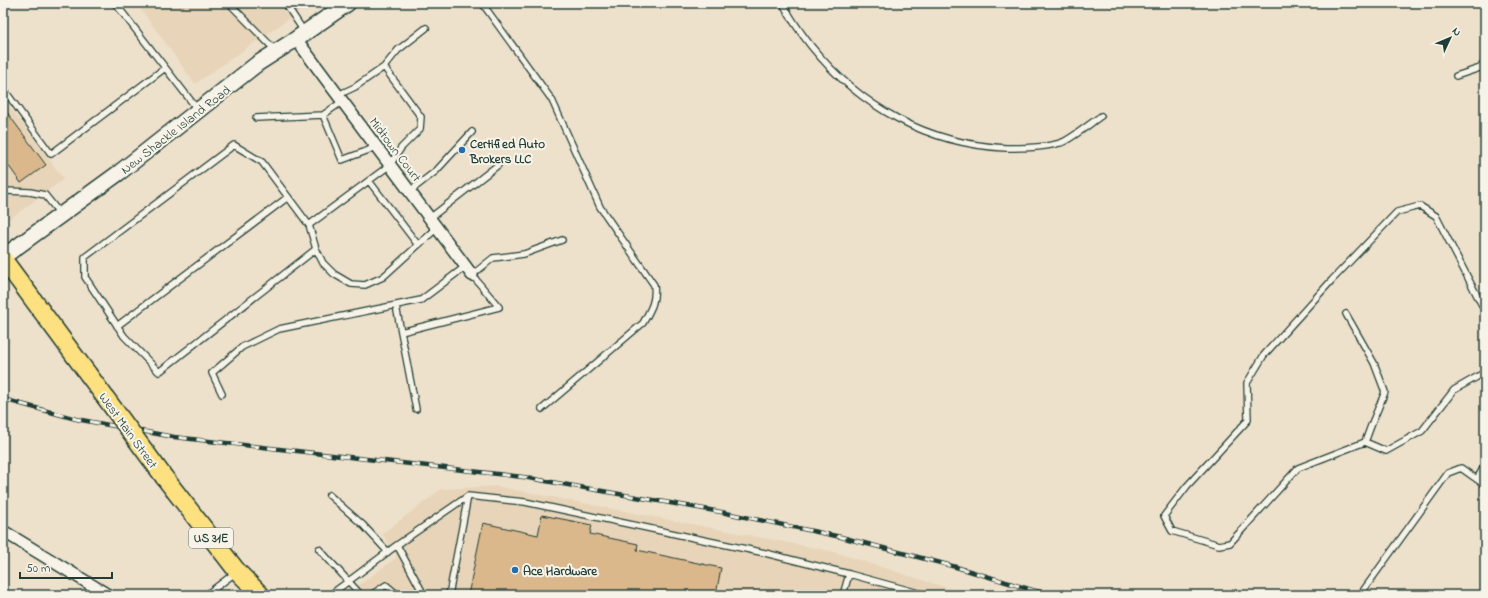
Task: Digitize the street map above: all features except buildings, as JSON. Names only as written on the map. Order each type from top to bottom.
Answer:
[{"type":"main road","name":"New Shackle Island Road","points":[[3,258],[120,172],[257,64],[301,36],[348,3]]},
{"type":"main road","name":"West Main Street","points":[[3,258],[164,477],[237,571],[261,595]]},
{"type":"street","name":"Midtown Court","points":[[301,36],[340,98],[469,270]]},
{"type":"street","points":[[3,531],[108,595]]},
{"type":"lane","points":[[116,3],[198,110]]},
{"type":"lane","points":[[229,3],[277,52]]},
{"type":"lane","points":[[285,3],[301,36]]},
{"type":"lane","points":[[482,3],[552,100],[600,207],[654,285],[655,296],[650,311],[643,323],[542,409]]},
{"type":"lane","points":[[783,3],[801,33],[823,61],[844,82],[872,104],[900,121],[931,134],[988,147],[1024,148],[1061,143],[1100,116]]},
{"type":"lane","points":[[256,118],[324,115],[340,98],[384,67],[398,50],[426,28]]},
{"type":"lane","points":[[1456,76],[1480,68],[1485,62]]},
{"type":"lane","points":[[309,225],[390,165],[401,148],[420,129],[421,117],[384,67]]},
{"type":"lane","points":[[3,88],[51,154],[165,68]]},
{"type":"lane","points":[[324,115],[342,160],[369,150],[376,145]]},
{"type":"lane","points":[[410,191],[436,171],[472,132]]},
{"type":"lane","points":[[316,249],[159,372],[124,336],[85,278],[85,257],[234,145],[262,162],[309,225],[316,249],[323,263],[334,274],[351,284],[365,285],[383,277],[437,228]]},
{"type":"lane","points":[[430,218],[498,165]]},
{"type":"lane","points":[[369,181],[418,245]]},
{"type":"lane","points":[[4,190],[45,195],[61,215]]},
{"type":"lane","points":[[117,326],[288,197]]},
{"type":"lane","points":[[1485,311],[1436,216],[1420,206],[1397,212],[1332,280],[1264,355],[1247,383],[1248,420],[1187,486],[1164,516],[1172,531],[1219,546],[1230,543],[1298,468],[1366,442],[1386,451],[1422,431],[1454,390],[1482,374],[1485,374]]},
{"type":"lane","points":[[222,394],[212,373],[242,347],[279,328],[421,300],[469,270],[493,258],[524,254],[562,240]]},
{"type":"lane","points":[[401,332],[499,307],[469,270]]},
{"type":"lane","points":[[396,306],[416,409]]},
{"type":"lane","points":[[1346,314],[1374,363],[1385,392],[1366,442]]},
{"type":"lane","points":[[1477,479],[1485,465]]},
{"type":"lane","points":[[1360,595],[1448,473],[1461,468],[1485,485]]},
{"type":"lane","points":[[328,495],[363,525],[388,552]]},
{"type":"lane","points":[[449,595],[468,496]]},
{"type":"lane","points":[[330,595],[397,545],[468,496],[525,502],[759,552],[926,595]]},
{"type":"lane","points":[[397,545],[424,595]]},
{"type":"lane","points":[[319,549],[361,595]]},
{"type":"lane","points":[[206,595],[237,571]]},
{"type":"lane","points":[[843,595],[849,574]]},
{"type":"lane","points":[[371,595],[386,585],[398,595]]},
{"type":"shaded area","points":[[136,3],[312,3],[195,84]]},
{"type":"shaded area","points":[[3,98],[64,179],[10,219],[3,210]]},
{"type":"shaded area","points":[[495,486],[831,551],[970,595],[345,595],[397,557],[382,534],[441,489]]},
{"type":"railway","points":[[3,399],[76,419],[174,437],[523,477],[721,512],[841,537],[956,567],[1049,595]]},
{"type":"place","name":"Certified Auto Brokers LLC","points":[[462,150]]},
{"type":"place","name":"Ace Hardware","points":[[515,570]]}]
